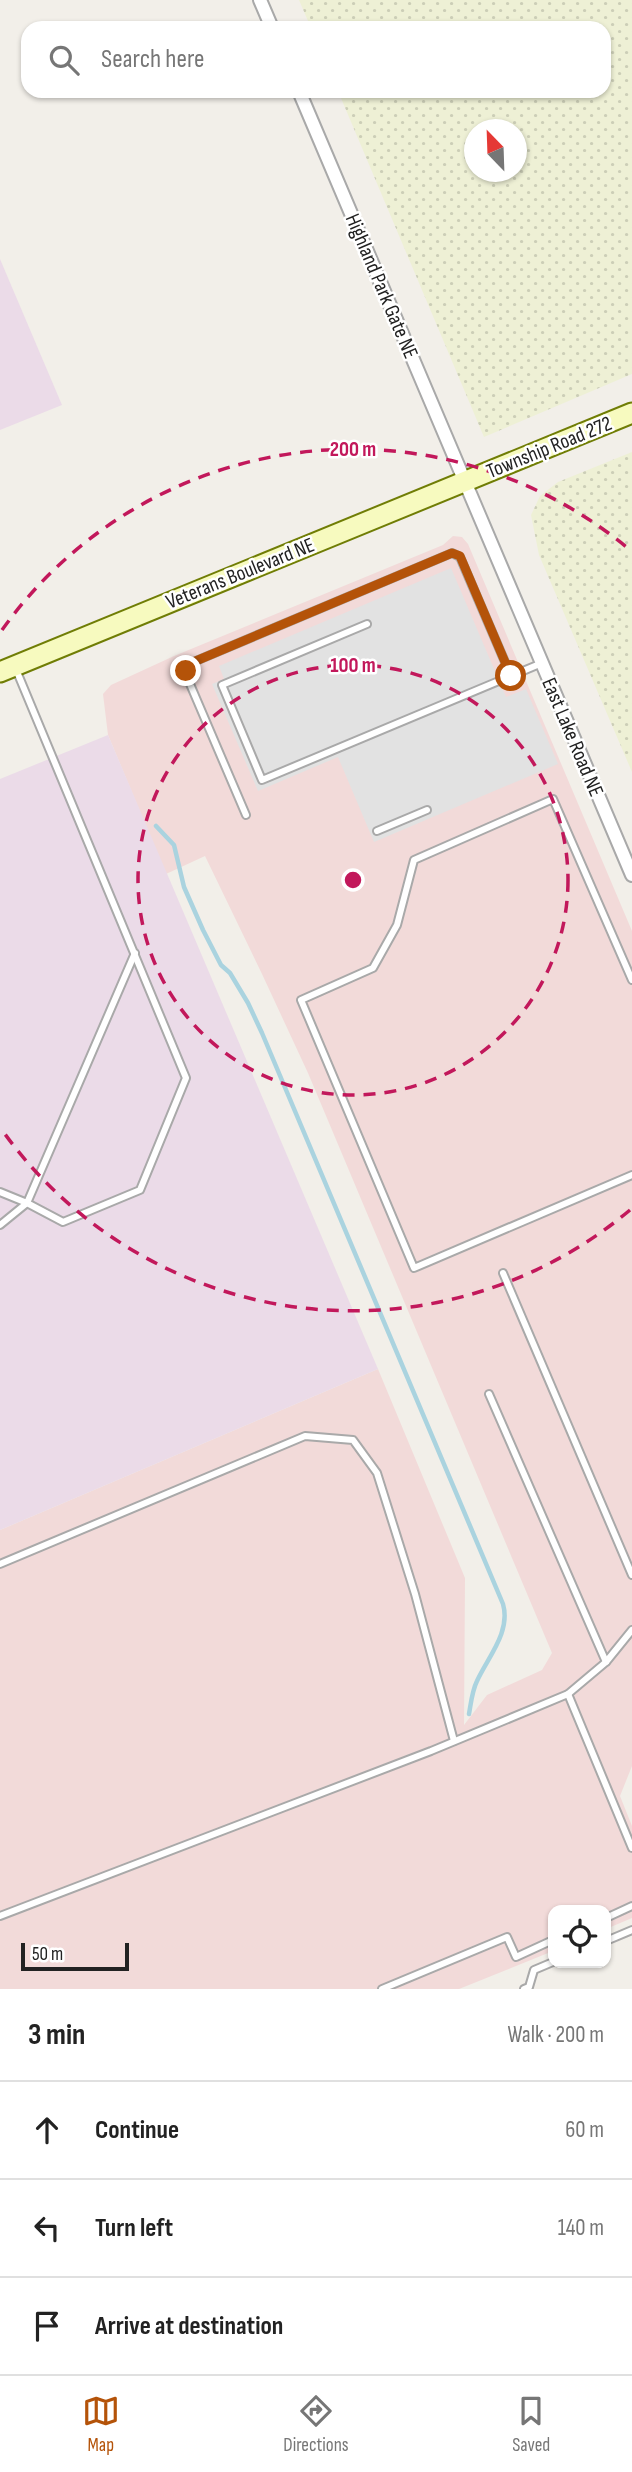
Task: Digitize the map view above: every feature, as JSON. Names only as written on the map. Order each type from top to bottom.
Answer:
[{"type":"main road","name":"Township Road 272","points":[[466,481],[632,413]]},
{"type":"main road","name":"Veterans Boulevard NE","points":[[5,669],[466,481]]},
{"type":"street","points":[[260,0],[269,21]]},
{"type":"street","name":"Highland Park Gate NE","points":[[302,98],[466,481]]},
{"type":"street","name":"East Lake Road NE","points":[[466,481],[632,875]]},
{"type":"lane","points":[[246,815],[187,677],[186,671],[191,663],[452,553],[460,556],[511,676]]},
{"type":"lane","points":[[367,624],[222,685],[262,780],[542,663]]},
{"type":"lane","points":[[0,1192],[64,1222],[140,1190],[187,1078],[135,953],[5,669]]},
{"type":"lane","points":[[632,980],[554,799],[414,860],[397,925],[373,968],[301,1000],[414,1268],[632,1175]]},
{"type":"lane","points":[[377,831],[427,810]]},
{"type":"lane","points":[[0,1225],[27,1203],[135,953]]},
{"type":"lane","points":[[503,1273],[632,1575]]},
{"type":"lane","points":[[489,1394],[606,1662]]},
{"type":"lane","points":[[0,1564],[305,1436],[353,1440],[377,1473],[415,1594],[454,1741]]},
{"type":"lane","points":[[0,1916],[454,1741],[568,1694],[606,1662],[632,1630]]},
{"type":"lane","points":[[568,1694],[632,1848]]},
{"type":"lane","points":[[611,1916],[632,1906]]},
{"type":"lane","points":[[611,1939],[632,1930]]},
{"type":"lane","points":[[382,1989],[508,1937],[516,1957],[548,1942]]},
{"type":"lane","points":[[524,1989],[529,1987],[534,1970],[548,1964]]},
{"type":"shaded area","points":[[0,259],[62,405],[0,430]]},
{"type":"shaded area","points":[[453,536],[462,537],[468,544],[632,931],[632,1766],[620,1796],[632,1826],[632,1918],[611,1927],[611,1905],[548,1905],[548,1953],[459,1989],[0,1989],[0,1530],[378,1369],[465,1578],[464,1725],[487,1695],[542,1670],[552,1653],[308,1073],[262,974],[205,856],[166,874],[108,735],[103,694],[111,685],[174,656],[443,545]]},
{"type":"shaded area","points":[[451,568],[506,697],[526,689],[558,764],[374,842],[338,757],[258,791],[212,684],[224,679],[219,666]]},
{"type":"shaded area","points":[[108,735],[378,1369],[0,1530],[0,779]]},
{"type":"green space","points":[[299,0],[632,0],[632,374],[484,437],[341,98],[611,98],[611,21],[308,21]]},
{"type":"green space","points":[[632,452],[632,772],[539,555],[531,515],[540,496],[558,482]]},
{"type":"waterway","points":[[156,826],[174,845],[184,887],[203,930],[221,965],[230,973],[248,1003],[262,1033],[503,1604],[505,1614],[501,1634],[475,1685],[469,1714]]},
{"type":"route","points":[[186,671],[191,663],[452,553],[460,556],[511,676]]}]
